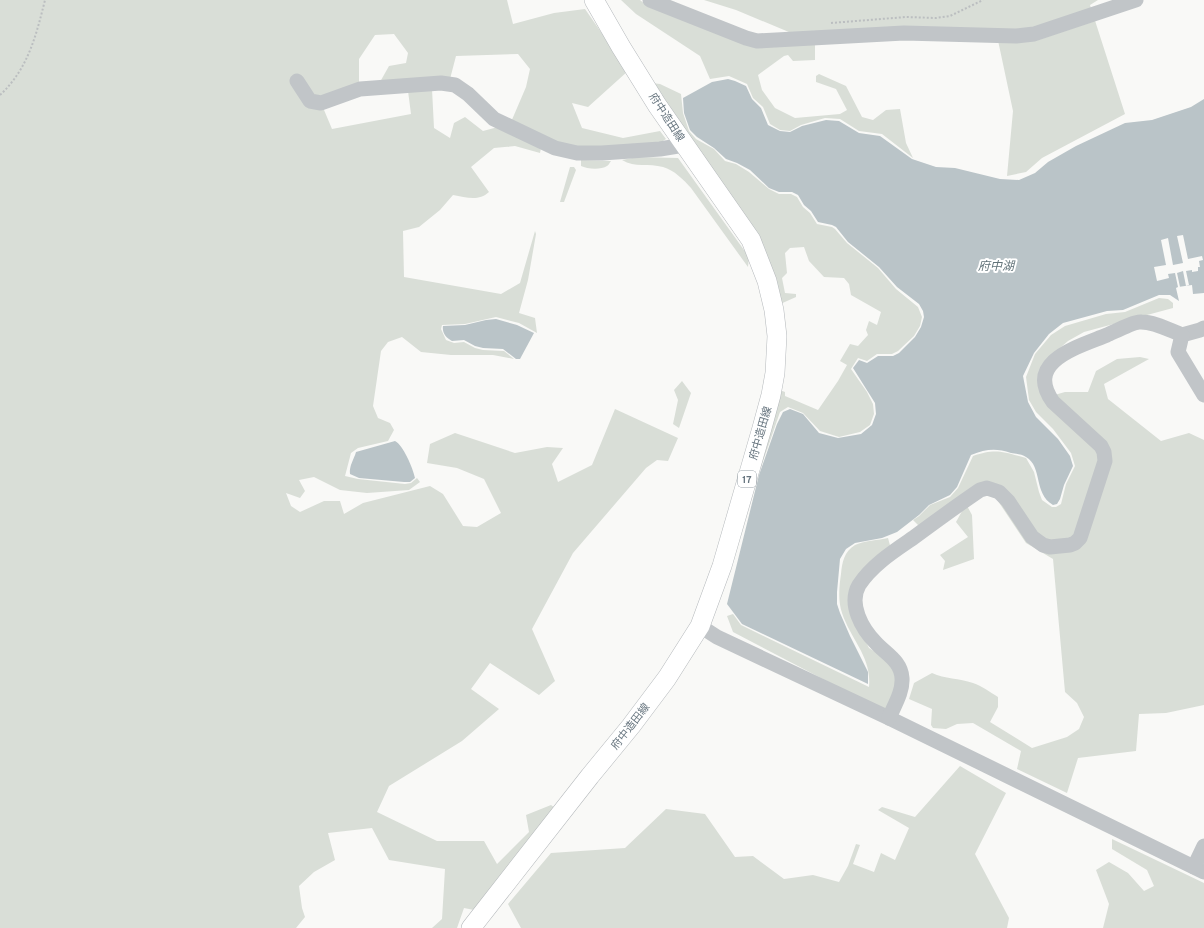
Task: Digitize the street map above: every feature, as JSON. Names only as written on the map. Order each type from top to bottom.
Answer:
[{"type":"main road","name":"府中造田線","points":[[471,928],[631,726],[667,678],[700,626],[722,566],[764,421],[771,395],[774,373],[777,336],[774,310],[768,281],[751,240],[684,145],[621,47],[594,0]]},
{"type":"street","points":[[650,0],[746,38],[758,41],[904,33],[1016,36],[1034,34],[1136,0]]},
{"type":"street","points":[[297,81],[310,101],[322,103],[360,89],[413,84],[441,83],[455,85],[468,94],[494,119],[555,148],[577,153],[602,153],[660,149],[684,145]]},
{"type":"street","points":[[889,718],[898,696],[902,678],[899,667],[892,657],[876,643],[865,629],[859,618],[855,605],[855,597],[858,587],[867,575],[884,558],[980,490],[987,488],[999,492],[1008,501],[1032,537],[1043,545],[1050,548],[1075,543],[1080,538],[1085,527],[1105,461],[1101,446],[1053,402],[1047,393],[1045,386],[1045,374],[1050,364],[1064,353],[1140,322],[1162,327],[1182,335],[1202,329]]},
{"type":"street","points":[[1182,335],[1178,352],[1204,395]]},
{"type":"street","points":[[700,626],[717,637],[889,718],[1199,869],[1204,846]]},
{"type":"path","points":[[0,95],[11,85],[27,59],[45,0]]},
{"type":"shaded area","points":[[0,0],[507,0],[513,24],[554,13],[585,9],[628,71],[588,107],[572,103],[582,128],[623,138],[660,131],[666,139],[658,144],[578,148],[556,143],[511,122],[526,87],[530,69],[518,54],[456,56],[450,79],[380,82],[389,66],[406,63],[408,53],[394,34],[375,35],[359,59],[359,84],[319,98],[332,129],[411,114],[408,91],[432,89],[434,128],[450,138],[454,123],[465,117],[483,131],[498,127],[541,148],[540,153],[515,146],[494,148],[471,167],[489,192],[476,198],[453,195],[440,210],[419,227],[403,231],[404,277],[501,294],[520,283],[535,231],[536,234],[528,280],[519,313],[535,318],[537,333],[519,323],[496,317],[465,324],[442,325],[441,329],[446,340],[454,343],[464,342],[475,348],[483,350],[504,351],[514,359],[493,355],[451,355],[421,352],[402,337],[388,342],[381,351],[373,406],[378,418],[390,423],[394,430],[388,441],[358,448],[351,453],[345,476],[358,479],[405,484],[411,483],[417,478],[420,482],[409,490],[367,493],[340,490],[314,477],[299,480],[305,491],[300,498],[286,493],[291,506],[300,512],[324,501],[340,501],[344,514],[363,503],[430,486],[443,494],[463,526],[477,527],[501,513],[484,479],[457,468],[427,463],[430,444],[455,433],[515,453],[547,447],[563,448],[552,464],[558,482],[592,465],[615,409],[678,438],[668,461],[657,460],[646,468],[573,553],[532,629],[555,681],[539,695],[490,663],[471,689],[499,709],[462,741],[389,786],[377,812],[437,841],[484,841],[497,864],[529,832],[526,815],[551,805],[555,808],[474,910],[464,908],[457,928],[432,928],[442,919],[445,869],[389,860],[372,828],[328,833],[335,860],[314,872],[299,886],[302,908],[305,917],[296,928],[0,928]]},
{"type":"shaded area","points":[[621,0],[640,0],[646,5],[753,45],[815,45],[815,60],[793,61],[788,55],[784,56],[758,75],[762,90],[775,108],[795,118],[840,114],[847,110],[836,89],[816,82],[816,76],[819,74],[846,86],[862,117],[873,120],[886,110],[900,109],[906,143],[913,158],[882,134],[859,131],[840,119],[825,118],[801,125],[790,131],[780,130],[770,124],[763,107],[753,98],[747,84],[729,76],[710,79],[700,56],[636,14]]},
{"type":"shaded area","points":[[704,0],[1098,0],[1090,5],[1125,114],[1042,158],[1026,172],[1007,176],[1013,111],[996,31],[796,35],[736,10]]},
{"type":"shaded area","points":[[652,83],[660,84],[681,94],[683,113],[689,131],[696,139],[714,149],[725,161],[736,164],[749,172],[769,189],[779,194],[791,194],[797,197],[817,224],[835,229],[847,243],[878,268],[896,289],[918,307],[922,317],[920,326],[914,336],[898,351],[892,354],[877,354],[867,361],[858,358],[851,369],[867,392],[873,404],[874,414],[870,425],[860,432],[839,437],[820,431],[803,413],[788,407],[780,412],[760,470],[777,389],[785,392],[785,396],[818,410],[847,365],[840,361],[850,344],[858,346],[868,335],[866,330],[869,321],[877,325],[881,312],[851,295],[849,284],[844,278],[824,277],[809,261],[804,247],[790,248],[785,253],[787,273],[782,278],[785,293],[796,294],[796,297],[778,305]]},
{"type":"shaded area","points":[[637,157],[678,158],[749,257],[748,267],[691,188],[685,182],[667,168],[653,165],[637,165],[622,160]]},
{"type":"shaded area","points":[[581,160],[611,161],[607,166],[594,169],[581,166]]},
{"type":"shaded area","points":[[570,167],[574,167],[576,170],[564,202],[560,202]]},
{"type":"shaded area","points":[[1159,298],[1168,299],[1173,303],[1173,308],[1084,332],[1068,341],[1052,355],[1044,398],[1065,392],[1088,392],[1096,371],[1117,359],[1140,357],[1149,359],[1104,384],[1108,399],[1161,441],[1189,433],[1204,440],[1204,705],[1166,713],[1139,714],[1136,751],[1078,758],[1067,793],[1017,769],[1021,751],[973,723],[957,724],[946,729],[933,728],[931,725],[932,709],[909,699],[914,683],[932,673],[973,683],[983,687],[998,697],[998,707],[990,722],[1032,748],[1067,737],[1079,729],[1084,717],[1077,703],[1065,692],[1053,559],[1026,543],[998,501],[992,487],[921,528],[913,520],[930,505],[950,497],[958,488],[973,456],[988,452],[1000,452],[1026,458],[1034,472],[1042,500],[1052,507],[1056,507],[1061,504],[1066,484],[1075,466],[1071,453],[1053,429],[1036,412],[1029,400],[1026,377],[1035,354],[1051,335],[1065,326],[1106,314],[1125,312]]},
{"type":"shaded area","points":[[682,381],[691,393],[679,428],[673,424],[678,400],[674,390]]},
{"type":"shaded area","points":[[966,504],[972,515],[974,559],[943,570],[945,561],[940,555],[968,537],[956,522]]},
{"type":"shaded area","points":[[888,538],[891,549],[862,575],[861,632],[869,648],[894,664],[899,680],[888,713],[733,632],[727,616],[733,614],[741,625],[869,687],[869,676],[864,658],[842,613],[839,594],[841,570],[846,554],[855,545]]},
{"type":"shaded area","points":[[960,766],[1006,793],[975,854],[1009,918],[1007,928],[521,928],[508,904],[551,853],[625,848],[666,809],[705,814],[735,857],[753,856],[784,879],[813,875],[839,882],[848,866],[856,844],[860,845],[853,864],[874,872],[881,853],[895,860],[909,828],[878,810],[882,807],[915,817]]},
{"type":"shaded area","points":[[1112,839],[1204,883],[1204,928],[1103,928],[1109,904],[1096,870],[1109,862],[1128,873],[1144,891],[1154,886],[1147,870],[1112,849]]},
{"type":"water","name":"府中湖","points":[[728,79],[746,86],[752,99],[761,108],[768,125],[780,131],[790,132],[802,126],[826,120],[839,121],[859,133],[880,136],[912,159],[936,167],[955,168],[1000,179],[1019,180],[1035,173],[1048,162],[1076,146],[1125,123],[1152,120],[1191,107],[1204,99],[1204,293],[1193,294],[1192,285],[1178,287],[1176,288],[1179,301],[1170,295],[1159,295],[1123,310],[1107,311],[1063,323],[1049,334],[1034,353],[1023,376],[1028,402],[1036,417],[1058,439],[1070,456],[1073,466],[1057,504],[1053,505],[1043,494],[1035,467],[1026,457],[1001,450],[981,451],[971,455],[957,487],[950,495],[929,505],[897,532],[882,538],[855,543],[846,549],[840,559],[837,604],[850,636],[868,672],[868,684],[742,624],[727,604],[759,475],[777,424],[783,412],[790,409],[803,414],[819,433],[838,438],[861,434],[872,425],[876,414],[875,403],[853,368],[859,360],[867,363],[878,356],[893,356],[899,353],[915,337],[921,327],[924,317],[923,311],[919,304],[897,287],[879,267],[848,242],[836,227],[818,222],[798,195],[792,192],[779,192],[769,188],[750,170],[726,159],[690,130],[684,113],[683,98],[712,82]]},
{"type":"water","points":[[496,319],[517,325],[534,333],[520,359],[516,359],[503,349],[483,348],[475,346],[464,340],[452,341],[446,337],[443,331],[443,326],[465,325]]},
{"type":"water","points":[[395,441],[401,447],[412,469],[415,478],[410,482],[359,478],[350,474],[351,465],[356,452]]},
{"type":"pier","points":[[1183,235],[1188,259],[1202,256],[1203,260],[1199,261],[1200,267],[1198,267],[1198,271],[1186,271],[1189,285],[1186,286],[1183,271],[1177,273],[1180,287],[1178,287],[1175,273],[1168,274],[1169,278],[1157,281],[1154,267],[1166,265],[1161,240],[1168,238],[1173,265],[1183,263],[1177,236]]}]
